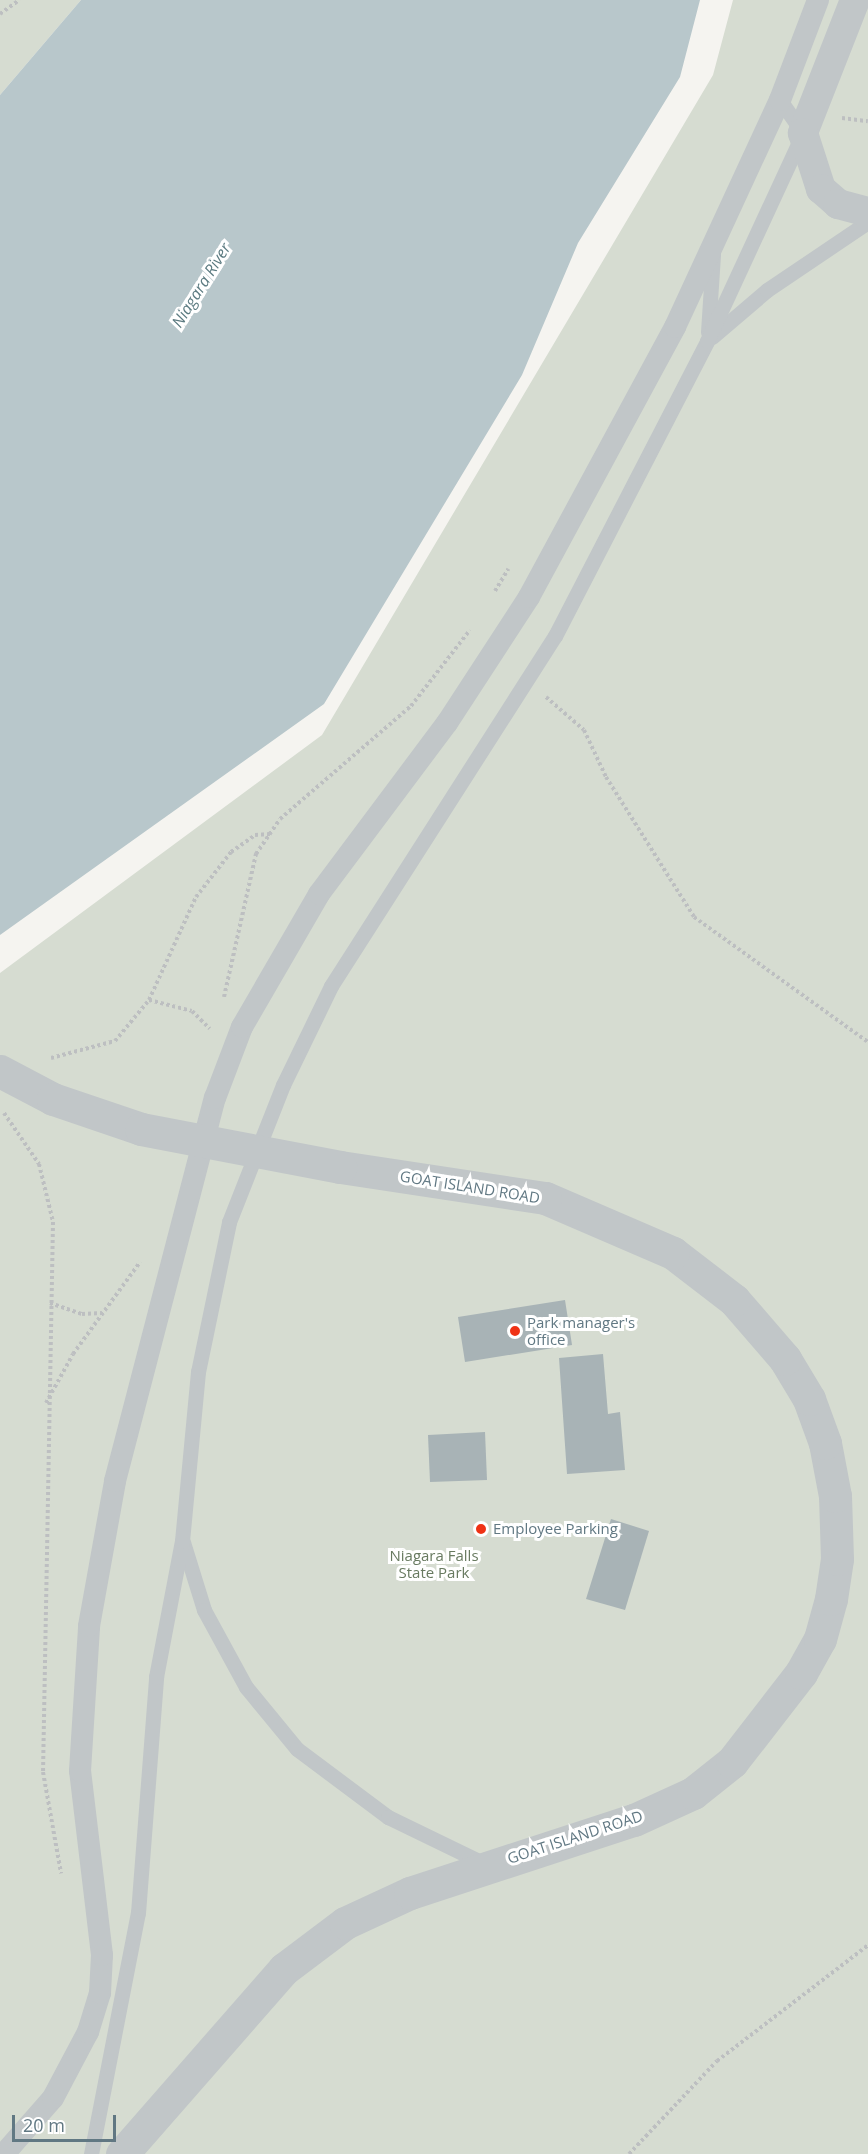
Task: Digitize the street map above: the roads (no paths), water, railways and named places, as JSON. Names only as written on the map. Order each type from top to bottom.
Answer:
[{"type":"street","points":[[4,2154],[58,2088],[100,1994],[102,1955],[80,1771],[89,1626],[114,1481],[215,1098],[242,1027],[314,903],[492,654],[675,327],[780,100],[818,0]]},
{"type":"street","points":[[855,0],[802,133],[821,189],[838,204],[868,212]]},
{"type":"street","name":"GOAT ISLAND ROAD","points":[[0,1071],[53,1100],[141,1129],[340,1167],[545,1198],[673,1253],[734,1300],[785,1359],[809,1399],[825,1443],[835,1506],[837,1559],[831,1599],[819,1639],[771,1715],[732,1762],[693,1793],[634,1820],[487,1864],[345,1923],[284,1969],[186,2078],[122,2154]]},
{"type":"street","name":"GOAT ISLAND ROAD","points":[[154,2154],[186,2078]]},
{"type":"lane","points":[[91,2154],[138,1912],[156,1677],[182,1541],[198,1372],[229,1222],[284,1085],[331,986],[527,680],[707,341],[802,133],[780,100]]},
{"type":"lane","points":[[707,341],[767,290],[868,222]]},
{"type":"lane","points":[[707,341],[714,242]]},
{"type":"lane","points":[[182,1541],[209,1620],[246,1687],[297,1749],[388,1817],[487,1864]]},
{"type":"water","name":"Niagara River","points":[[81,0],[700,0],[680,77],[578,243],[522,375],[324,704],[0,935],[0,95]]},
{"type":"place","name":"Park manager's office","points":[[515,1331]]},
{"type":"place","name":"Employee Parking","points":[[481,1529]]},
{"type":"park label","name":"Niagara Falls State Park","points":[[434,1564]]}]
